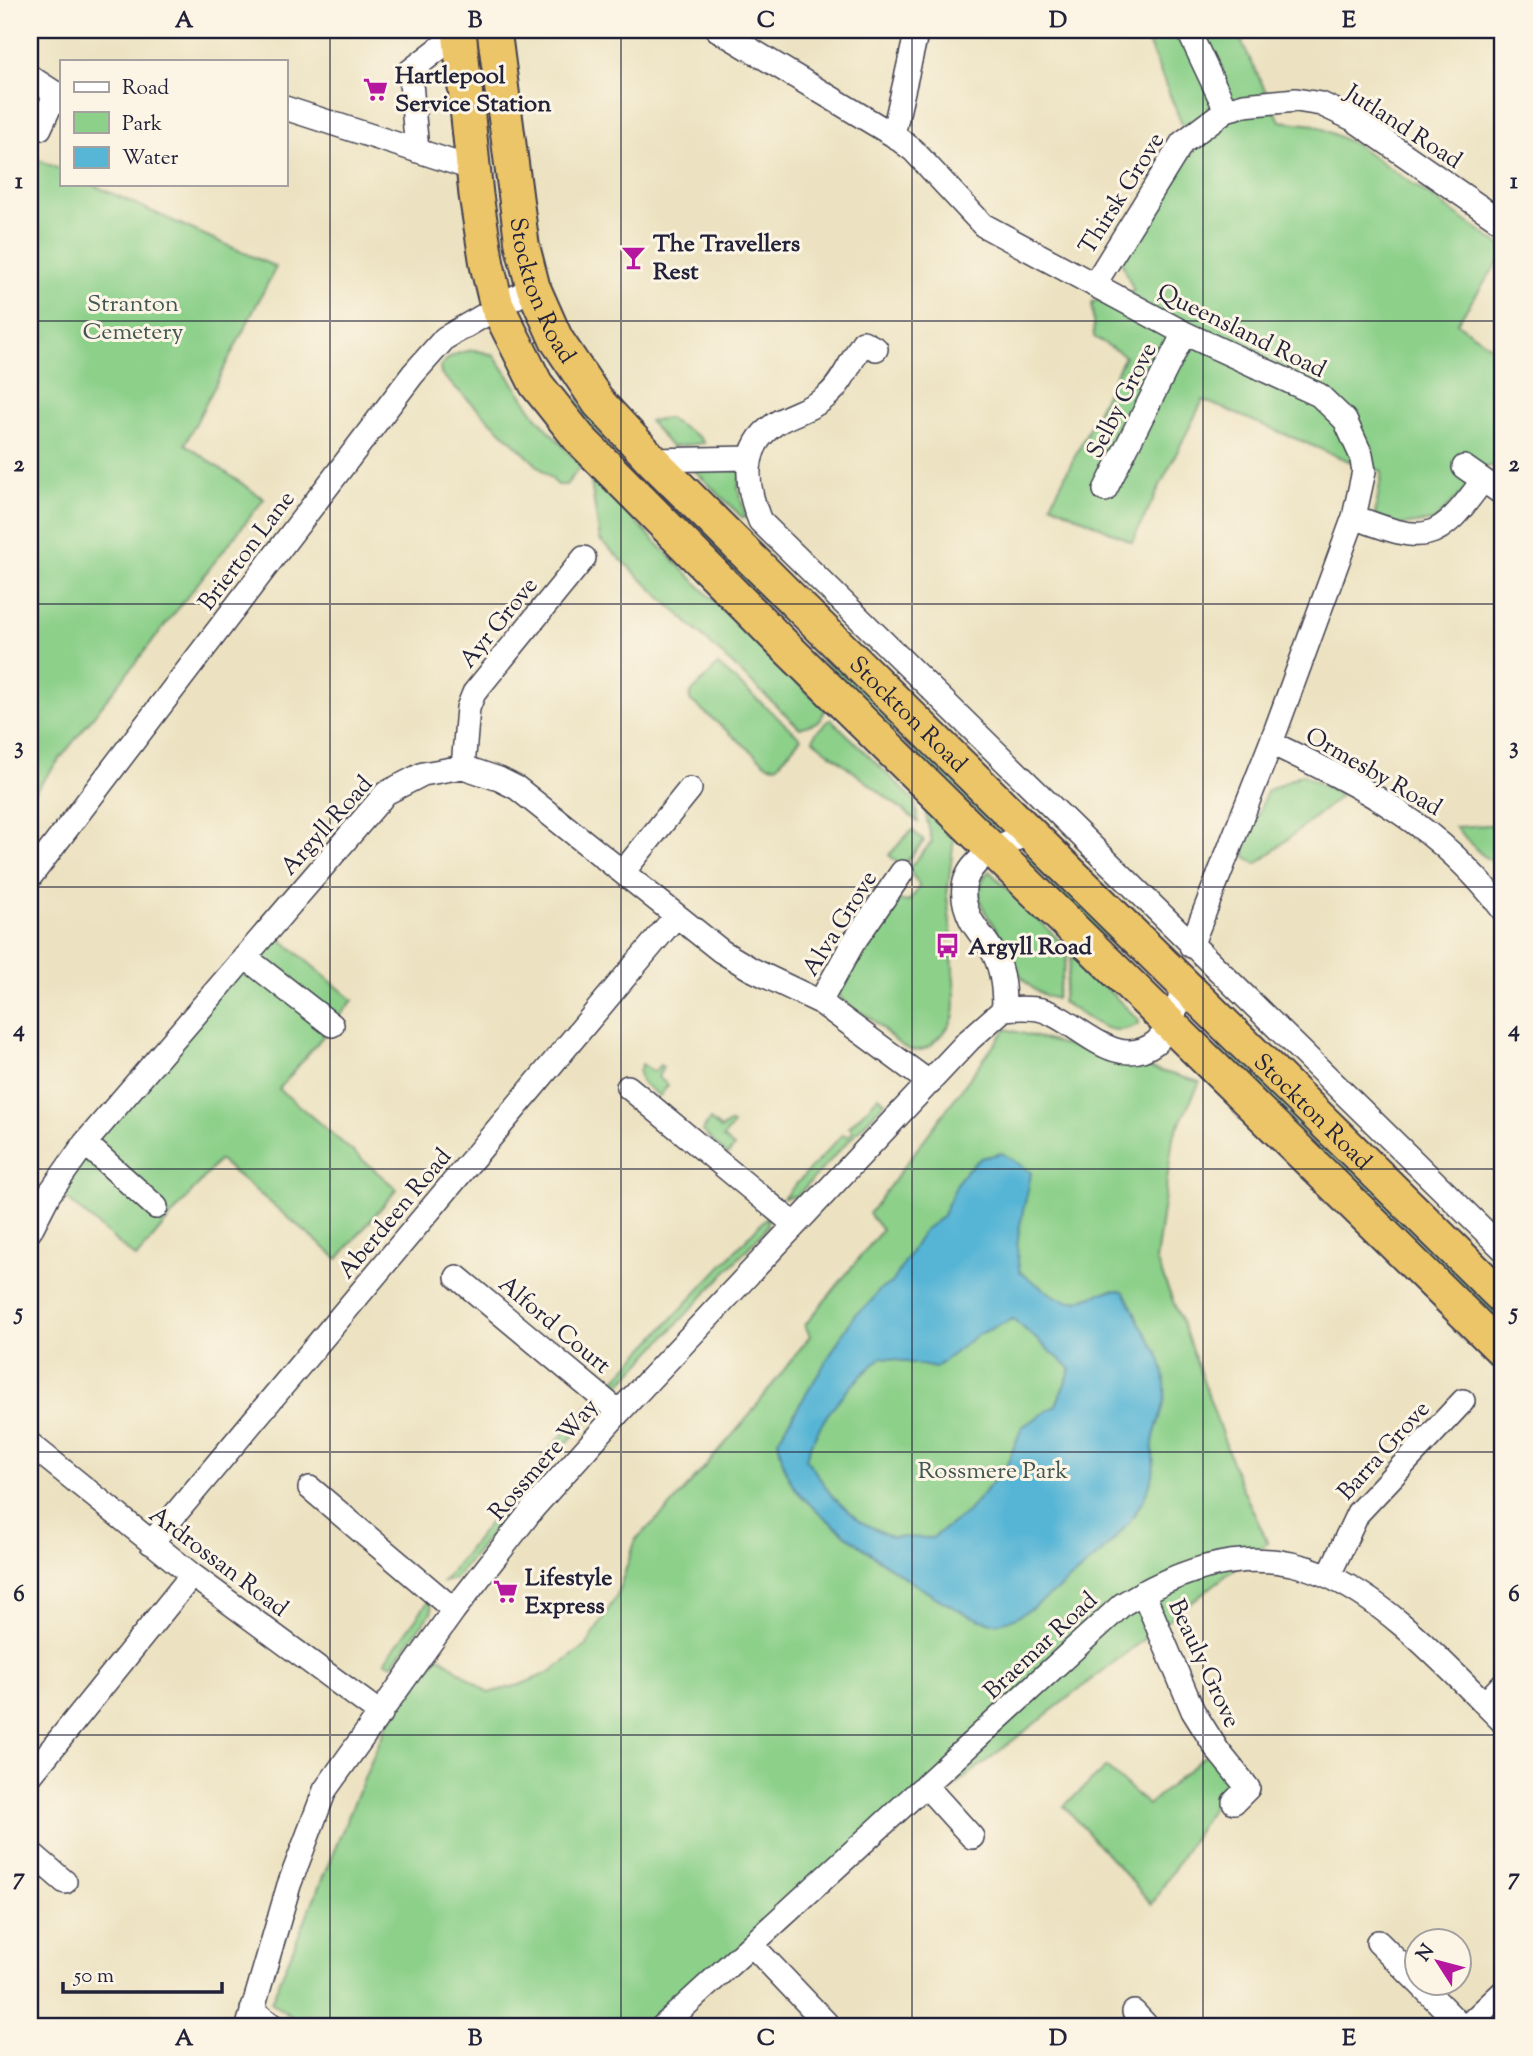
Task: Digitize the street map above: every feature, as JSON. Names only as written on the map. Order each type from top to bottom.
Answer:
[{"type":"highway","name":"Stockton Road","points":[[494,30],[522,244],[533,287],[556,339],[582,381],[652,460],[815,600],[1030,833],[1503,1298]]},
{"type":"highway","name":"Stockton Road","points":[[459,31],[487,265],[497,306],[536,384],[579,438],[782,643],[1503,1351]]},
{"type":"street","name":"Queensland Road","points":[[718,30],[893,135],[913,150],[984,225],[1184,333],[1319,396],[1345,420],[1361,454],[1363,482],[1354,517],[1271,743],[1191,946]]},
{"type":"street","points":[[893,135],[918,30]]},
{"type":"street","points":[[1188,30],[1226,110]]},
{"type":"street","points":[[416,151],[410,71],[459,31]]},
{"type":"street","points":[[30,77],[58,95],[40,128]]},
{"type":"street","name":"Jutland Road","points":[[1226,110],[1271,101],[1321,104],[1353,119],[1503,223]]},
{"type":"street","points":[[287,109],[416,151],[475,182]]},
{"type":"street","name":"Thirsk Grove","points":[[1094,285],[1182,143],[1226,110]]},
{"type":"street","name":"Brierton Lane","points":[[30,877],[413,374],[445,338],[533,287]]},
{"type":"street","name":"Selby Grove","points":[[1105,490],[1184,333]]},
{"type":"street","points":[[782,643],[815,600],[760,521],[748,489],[749,458],[763,435],[775,424],[829,396],[863,342],[876,349]]},
{"type":"street","points":[[652,460],[749,458]]},
{"type":"street","points":[[1354,517],[1398,534],[1419,537],[1441,528],[1466,504],[1473,474],[1503,494]]},
{"type":"street","name":"Ayr Grove","points":[[463,767],[469,703],[474,693],[583,558]]},
{"type":"street","name":"Stockton Road","points":[[815,600],[1191,946],[1503,1249]]},
{"type":"street","name":"Ormesby Road","points":[[1271,743],[1403,813],[1430,831],[1500,897]]},
{"type":"street","points":[[463,767],[517,788],[676,916],[751,970],[820,1002],[930,1083]]},
{"type":"street","name":"Argyll Road","points":[[30,1231],[50,1194],[85,1143],[386,793],[423,774],[463,767]]},
{"type":"street","points":[[623,872],[690,789]]},
{"type":"street","points":[[1030,833],[992,848],[981,856],[966,877],[964,905],[995,955],[1003,979],[1004,1009],[1042,1010],[1095,1042],[1114,1050],[1137,1050],[1155,1043],[1169,1022],[1185,986]]},
{"type":"street","name":"Alva Grove","points":[[820,1002],[853,943],[902,872]]},
{"type":"street","name":"Aberdeen Road","points":[[151,1543],[676,916]]},
{"type":"street","points":[[245,957],[332,1025]]},
{"type":"street","name":"Rossmere Way","points":[[250,2018],[289,1885],[325,1790],[454,1610],[535,1506],[619,1412],[969,1040],[1004,1009]]},
{"type":"street","points":[[1244,1045],[1268,1021]]},
{"type":"street","points":[[628,1087],[795,1225]]},
{"type":"street","points":[[85,1143],[156,1208]]},
{"type":"street","name":"Alford Court","points":[[457,1277],[619,1412]]},
{"type":"street","name":"Barra Grove","points":[[1329,1575],[1358,1513],[1463,1401]]},
{"type":"street","name":"Ardrossan Road","points":[[32,1451],[192,1575],[381,1714]]},
{"type":"street","points":[[310,1488],[454,1610]]},
{"type":"street","name":"Braemar Road","points":[[663,2026],[1123,1604],[1182,1572],[1221,1561],[1281,1562],[1329,1575],[1365,1594],[1395,1615],[1503,1722]]},
{"type":"street","points":[[30,1776],[192,1575]]},
{"type":"street","name":"Beauly Grove","points":[[1143,1592],[1193,1710],[1217,1751],[1248,1789]]},
{"type":"street","points":[[1485,1703],[1503,1684]]},
{"type":"street","points":[[925,1785],[972,1837]]},
{"type":"street","points":[[30,1852],[65,1882]]},
{"type":"street","points":[[1378,1942],[1404,1968]]},
{"type":"street","points":[[752,1945],[829,2026]]},
{"type":"street","points":[[1467,2026],[1503,1992]]},
{"type":"street","points":[[1432,1996],[1461,2026]]},
{"type":"street","points":[[250,2018],[273,2026]]},
{"type":"green space","points":[[1143,30],[1236,30],[1280,121],[1315,125],[1358,146],[1503,247],[1503,255],[1457,323],[1503,355],[1503,466],[1488,466],[1434,521],[1400,525],[1375,515],[1382,471],[1349,461],[1203,400],[1132,542],[1051,504],[1125,356],[1094,337],[1092,302],[1134,291],[1121,261],[1193,151]]},
{"type":"green space","name":"Stranton Cemetery","points":[[30,156],[60,170],[60,186],[95,186],[276,267],[185,444],[264,499],[30,797]]},
{"type":"green space","points":[[474,350],[494,355],[536,416],[581,466],[566,485],[558,485],[441,374],[440,367],[451,357]]},
{"type":"green space","points":[[578,397],[784,609],[783,614],[777,615],[576,412]]},
{"type":"green space","points":[[667,418],[699,437],[704,443],[671,447],[649,421]]},
{"type":"green space","points":[[743,460],[738,488],[746,517],[743,518],[691,467]]},
{"type":"green space","points":[[590,476],[784,671],[823,706],[825,710],[820,721],[800,728],[600,540]]},
{"type":"green space","points":[[805,631],[1009,833],[999,836],[799,637]]},
{"type":"green space","points":[[718,665],[801,738],[777,766],[768,765],[690,700],[691,693]]},
{"type":"green space","points":[[831,719],[915,801],[918,822],[813,740],[816,732]]},
{"type":"green space","points":[[1302,774],[1341,796],[1257,864],[1246,857],[1244,851],[1267,791]]},
{"type":"green space","points":[[925,811],[954,838],[947,896],[952,939],[943,940],[944,956],[952,956],[955,1008],[952,1021],[930,1046],[913,1050],[897,1042],[869,1017],[844,1002],[837,992],[888,901],[894,904],[898,900],[908,902],[918,890],[919,884],[909,868],[932,842]]},
{"type":"green space","points":[[1503,824],[1503,863],[1489,860],[1455,827]]},
{"type":"green space","points":[[912,830],[924,841],[902,867],[889,855]]},
{"type":"green space","points":[[1029,853],[1096,915],[1119,952],[1024,857]]},
{"type":"green space","points":[[989,871],[1069,950],[1056,999],[1035,990],[1022,977],[982,907],[979,890]]},
{"type":"green space","points":[[270,930],[353,1000],[279,1089],[397,1189],[338,1259],[219,1160],[136,1258],[53,1187]]},
{"type":"green space","points":[[1072,955],[1139,1020],[1138,1024],[1127,1029],[1107,1028],[1062,1002]]},
{"type":"green space","name":"Rossmere Park","points":[[1006,1029],[1200,1082],[1173,1137],[1156,1260],[1185,1330],[1238,1479],[1268,1543],[644,2026],[304,2026],[271,2002],[386,1726],[438,1655],[488,1693],[520,1685],[550,1672],[587,1645],[617,1595],[636,1539],[669,1508],[743,1423],[810,1336],[805,1325],[882,1230],[869,1214]]},
{"type":"green space","points":[[1228,1042],[1503,1312],[1503,1332],[1219,1052]]},
{"type":"green space","points":[[642,1064],[654,1072],[660,1065],[663,1067],[658,1077],[668,1085],[660,1096],[641,1082],[639,1072]]},
{"type":"green space","points":[[879,1096],[885,1102],[797,1196],[783,1198],[843,1134],[847,1137],[853,1131],[849,1127]]},
{"type":"green space","points":[[710,1120],[721,1129],[729,1123],[733,1125],[723,1138],[734,1147],[727,1155],[702,1131]]},
{"type":"green space","points":[[768,1216],[768,1225],[763,1232],[635,1369],[619,1385],[609,1386]]},
{"type":"green space","points":[[592,1402],[593,1413],[546,1467],[539,1461]]},
{"type":"green space","points":[[508,1499],[514,1503],[455,1579],[443,1582]]},
{"type":"green space","points":[[430,1599],[432,1611],[392,1665],[385,1661]]},
{"type":"green space","points":[[1208,1753],[1229,1781],[1152,1904],[1064,1806],[1106,1767],[1148,1805]]},
{"type":"water","points":[[1002,1153],[1031,1172],[1018,1234],[1020,1272],[1053,1295],[1067,1301],[1081,1300],[1104,1292],[1123,1291],[1159,1357],[1165,1385],[1164,1403],[1153,1443],[1153,1475],[1138,1508],[1105,1549],[1078,1573],[1032,1608],[1013,1619],[996,1623],[978,1619],[924,1590],[835,1526],[799,1493],[790,1481],[778,1440],[855,1314],[869,1304],[879,1290],[892,1283],[924,1230],[942,1217],[958,1181],[981,1158]],"holes":[[[1013,1319],[1071,1369],[1056,1405],[1022,1427],[1006,1467],[967,1512],[932,1538],[891,1537],[859,1521],[832,1496],[806,1458],[819,1428],[836,1403],[882,1357],[935,1368],[977,1335]]]},
{"type":"place","name":"Hartlepool Service Station","points":[[375,89]]},
{"type":"place","name":"The Travellers Rest","points":[[633,257]]},
{"type":"place","name":"Argyll Road","points":[[948,946]]},
{"type":"place","name":"Lifestyle Express","points":[[505,1591]]}]
